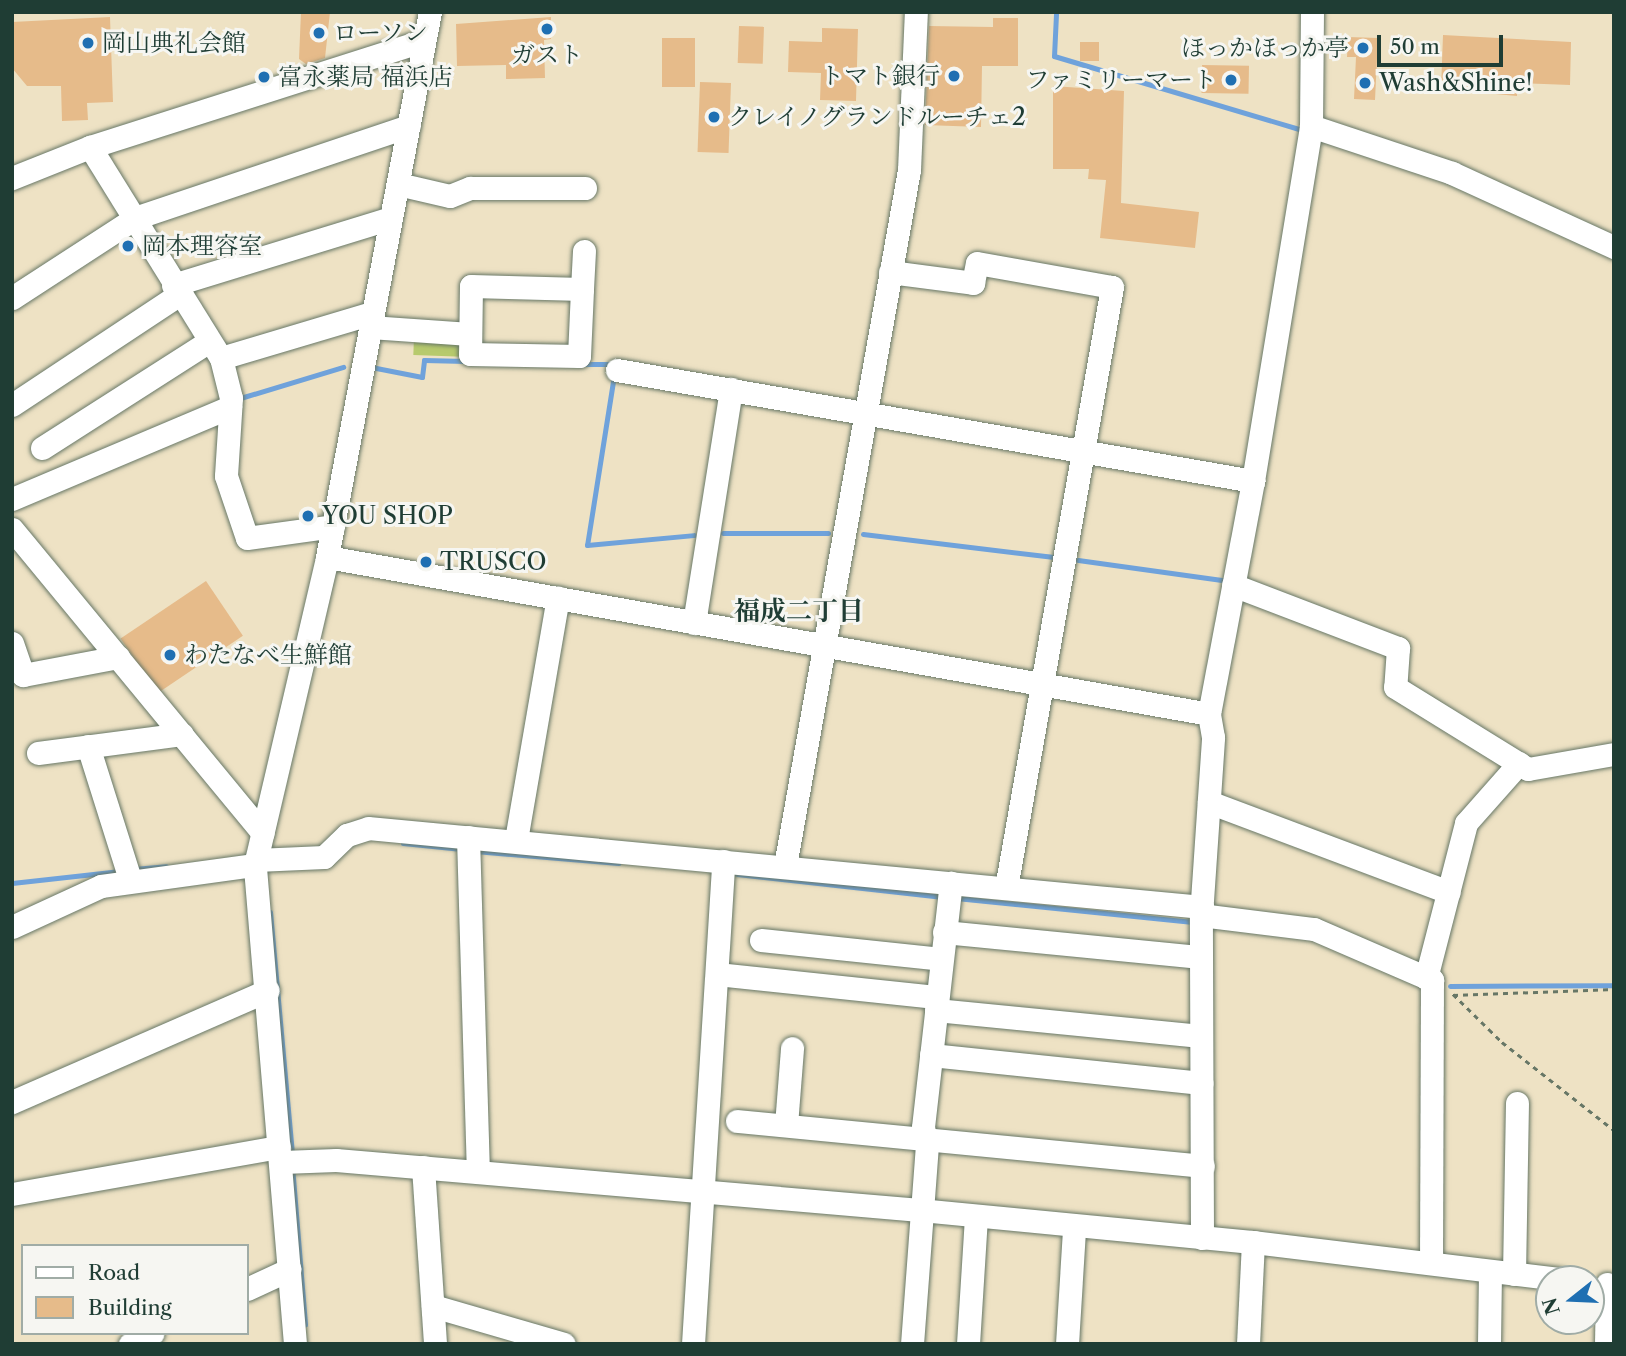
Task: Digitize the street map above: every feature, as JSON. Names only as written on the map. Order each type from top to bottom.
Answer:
[{"type":"street","points":[[295,1344],[287,1158],[255,863],[327,557],[430,12]]},
{"type":"street","points":[[785,866],[914,130],[916,12]]},
{"type":"street","points":[[1202,1238],[1201,957],[1213,737],[1209,714],[1253,481],[1311,127],[1312,12]]},
{"type":"street","points":[[12,178],[90,148],[423,41]]},
{"type":"street","points":[[12,298],[135,218],[409,127]]},
{"type":"street","points":[[1311,127],[1452,173],[1614,247]]},
{"type":"street","points":[[90,148],[135,218],[175,290],[215,350],[230,407],[226,475],[247,538],[333,526]]},
{"type":"street","points":[[398,184],[450,197],[470,188],[585,188]]},
{"type":"street","points":[[12,405],[175,290],[391,218]]},
{"type":"street","points":[[582,289],[471,286],[470,354],[579,356],[584,251]]},
{"type":"street","points":[[890,272],[973,283],[977,263],[1112,287],[1006,888]]},
{"type":"street","points":[[42,448],[215,350],[371,320],[470,334]]},
{"type":"street","points":[[617,370],[1253,481]]},
{"type":"street","points":[[694,622],[731,389]]},
{"type":"street","points":[[12,499],[230,407]]},
{"type":"street","points":[[12,529],[263,832]]},
{"type":"street","points":[[327,557],[1209,714]]},
{"type":"street","points":[[1234,585],[1398,648],[1395,687],[1528,769],[1614,754]]},
{"type":"street","points":[[516,840],[558,598]]},
{"type":"street","points":[[12,643],[23,675],[118,657]]},
{"type":"street","points":[[38,753],[182,734]]},
{"type":"street","points":[[88,746],[128,873]]},
{"type":"street","points":[[1431,1262],[1429,979],[1466,823],[1519,763]]},
{"type":"street","points":[[1209,802],[1449,892]]},
{"type":"street","points":[[12,927],[128,873],[324,857],[347,835],[368,828],[468,845],[516,840],[723,869],[785,866],[949,892],[1006,888],[1202,911],[1314,929],[1429,979]]},
{"type":"street","points":[[468,845],[478,1172]]},
{"type":"street","points":[[693,1344],[723,869]]},
{"type":"street","points":[[912,1344],[931,1055],[949,892]]},
{"type":"street","points":[[944,932],[1201,957]]},
{"type":"street","points":[[761,940],[941,959]]},
{"type":"street","points":[[717,974],[1201,1036]]},
{"type":"street","points":[[12,1102],[268,990]]},
{"type":"street","points":[[786,1125],[792,1048]]},
{"type":"street","points":[[931,1055],[1202,1083]]},
{"type":"street","points":[[1514,1274],[1517,1103]]},
{"type":"street","points":[[737,1121],[925,1137],[1203,1166]]},
{"type":"street","points":[[12,1194],[287,1158],[336,1160],[920,1210],[1074,1228],[1253,1242],[1431,1262],[1490,1278],[1514,1274],[1535,1276]]},
{"type":"street","points":[[423,1167],[435,1344]]},
{"type":"street","points":[[968,1344],[976,1217]]},
{"type":"street","points":[[1067,1344],[1074,1228]]},
{"type":"street","points":[[1248,1344],[1253,1242]]},
{"type":"street","points":[[248,1289],[290,1269]]},
{"type":"street","points":[[1489,1344],[1490,1278]]},
{"type":"street","points":[[1605,1288],[1606,1344]]},
{"type":"street","points":[[433,1306],[564,1344]]},
{"type":"street","points":[[130,1344],[149,1335]]},
{"type":"path","points":[[1429,979],[1453,995],[1502,1042],[1614,1130]]},
{"type":"path","points":[[1453,995],[1614,989]]},
{"type":"green space","points":[[414,336],[463,338],[462,357],[413,355]]},
{"type":"building","points":[[301,12],[330,12],[325,58],[306,64],[299,59]]},
{"type":"building","points":[[110,17],[113,102],[87,103],[88,120],[62,121],[61,86],[27,86],[12,68],[12,22]]},
{"type":"building","points":[[551,17],[551,39],[544,40],[545,78],[506,79],[506,65],[457,66],[456,24]]},
{"type":"building","name":"トマト銀行","points":[[993,18],[1018,18],[1018,66],[982,66],[981,127],[925,125],[929,26],[993,27]]},
{"type":"building","points":[[739,26],[764,27],[763,64],[738,63]]},
{"type":"building","points":[[822,28],[858,29],[856,101],[820,100],[821,73],[788,72],[789,41],[822,42]]},
{"type":"building","points":[[1443,35],[1571,42],[1570,85],[1517,83],[1517,96],[1441,89]]},
{"type":"building","points":[[1348,37],[1378,38],[1375,100],[1354,99],[1356,57],[1347,57]]},
{"type":"building","points":[[662,38],[695,38],[695,87],[662,87]]},
{"type":"building","points":[[1080,42],[1099,42],[1099,61],[1080,61]]},
{"type":"building","points":[[1202,65],[1249,66],[1249,94],[1202,93]]},
{"type":"building","name":"クレイノグランドルーチェ2","points":[[700,82],[731,83],[729,153],[698,152]]},
{"type":"building","points":[[1053,86],[1124,91],[1121,203],[1199,212],[1195,248],[1100,238],[1106,180],[1088,179],[1089,169],[1053,169]]},
{"type":"building","points":[[206,581],[243,636],[158,693],[121,639]]},
{"type":"waterway","points":[[1056,14],[1054,56],[1302,130]]},
{"type":"waterway","points":[[371,367],[422,377],[424,360],[466,361]]},
{"type":"waterway","points":[[581,364],[613,364]]},
{"type":"waterway","points":[[237,399],[343,367]]},
{"type":"waterway","points":[[614,375],[587,545],[694,535]]},
{"type":"waterway","points":[[723,533],[828,533]]},
{"type":"waterway","points":[[863,534],[1052,557]]},
{"type":"waterway","points":[[1078,560],[1222,580]]},
{"type":"waterway","points":[[403,843],[462,849]]},
{"type":"waterway","points":[[475,851],[619,863]]},
{"type":"waterway","points":[[134,869],[166,866]]},
{"type":"waterway","points":[[12,883],[120,871]]},
{"type":"waterway","points":[[737,874],[943,897]]},
{"type":"waterway","points":[[956,898],[1193,922]]},
{"type":"waterway","points":[[270,912],[292,1156]]},
{"type":"waterway","points":[[1450,986],[1614,985]]},
{"type":"waterway","points":[[292,1166],[305,1324]]},
{"type":"place","name":"ガスト","points":[[547,29]]},
{"type":"place","name":"ローソン","points":[[319,33]]},
{"type":"place","name":"岡山典礼会館","points":[[88,43]]},
{"type":"place","name":"ほっかほっか亭","points":[[1363,48]]},
{"type":"place","name":"トマト銀行","points":[[954,76]]},
{"type":"place","name":"富永薬局 福浜店","points":[[264,77]]},
{"type":"place","name":"ファミリーマート","points":[[1231,80]]},
{"type":"place","name":"Wash&Shine!","points":[[1365,83]]},
{"type":"place","name":"クレイノグランドルーチェ2","points":[[714,117]]},
{"type":"place","name":"岡本理容室","points":[[128,246]]},
{"type":"place","name":"YOU SHOP","points":[[308,516]]},
{"type":"place","name":"TRUSCO","points":[[426,562]]},
{"type":"place","name":"わたなべ生鮮館","points":[[170,655]]},
{"type":"district","name":"福成二丁目","points":[[799,612]]}]
